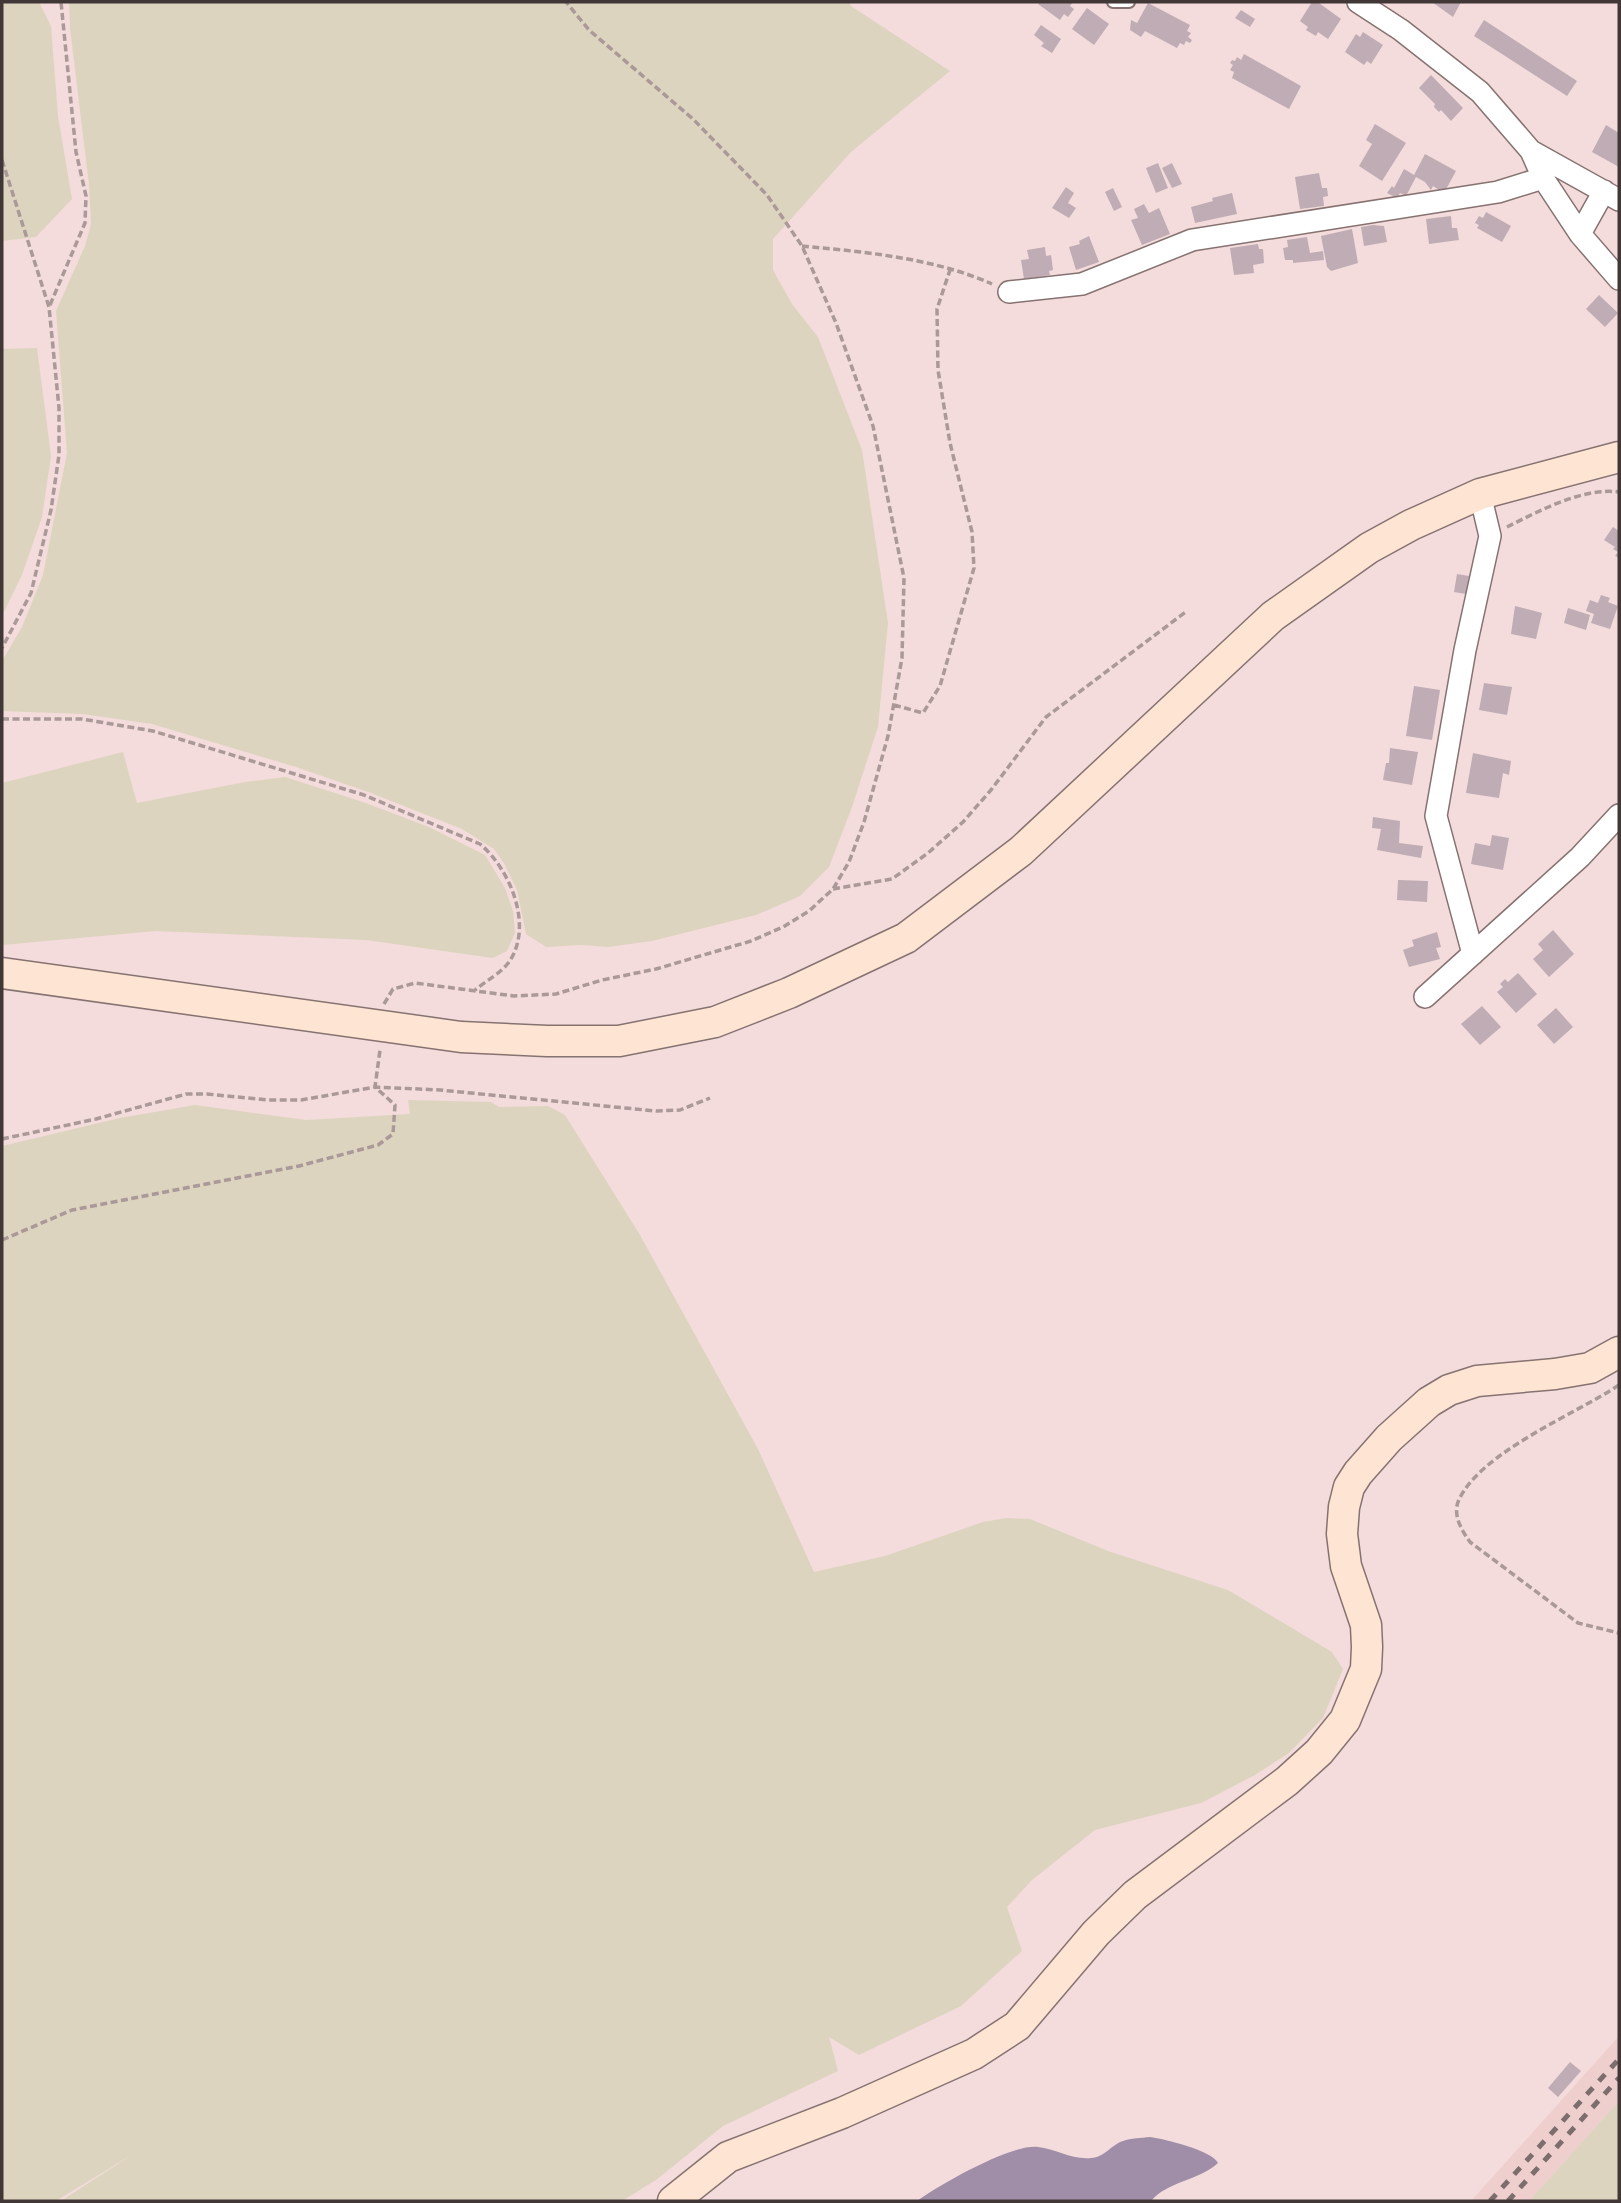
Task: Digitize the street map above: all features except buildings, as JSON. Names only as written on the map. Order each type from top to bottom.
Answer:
[{"type":"street","points":[[1358,2],[1401,30],[1480,92],[1531,151],[1544,178],[1580,234],[1619,279]]},
{"type":"street","points":[[1531,151],[1612,196],[1580,234]]},
{"type":"street","points":[[1009,292],[1082,284],[1192,240],[1471,197],[1544,178]]},
{"type":"street","points":[[2,972],[461,1037],[619,1041],[715,1022],[789,993],[906,937],[1021,851],[1273,616],[1369,548],[1411,525],[1480,494],[1619,457]]},
{"type":"street","points":[[1473,954],[1436,816],[1465,650],[1490,536],[1480,494]]},
{"type":"street","points":[[1425,997],[1580,857],[1619,815]]},
{"type":"street","points":[[673,2201],[728,2157],[842,2113],[974,2054],[1017,2026],[1096,1933],[1135,1895],[1287,1781],[1319,1752],[1345,1720],[1366,1669],[1367,1647],[1366,1626],[1346,1566],[1342,1534],[1344,1507],[1354,1480],[1389,1438],[1429,1402],[1449,1390],[1477,1381],[1590,1368],[1619,1352]]},
{"type":"lane","points":[[1113,2],[1129,2]]},
{"type":"path","points":[[49,307],[85,223],[86,196],[76,152],[61,2]]},
{"type":"path","points":[[375,1087],[383,1007],[393,989],[415,983],[514,996],[556,994],[602,980],[656,970],[751,941],[783,927],[809,911],[834,889],[849,862],[864,822],[894,705],[902,658],[904,578],[889,498],[873,426],[836,323],[802,246],[767,195],[693,119],[589,30],[566,2]]},
{"type":"path","points":[[2,160],[49,307],[58,408],[59,454],[53,496],[31,593],[2,648]]},
{"type":"path","points":[[802,246],[847,250],[970,274],[1009,292]]},
{"type":"path","points":[[894,705],[923,713],[940,686],[974,568],[972,532],[950,443],[938,370],[937,309],[950,270]]},
{"type":"path","points":[[1490,536],[1554,503],[1609,491],[1619,492]]},
{"type":"path","points":[[834,889],[892,878],[928,853],[963,822],[991,790],[1046,717],[1187,611]]},
{"type":"path","points":[[2,719],[82,719],[153,731],[364,795],[480,844],[494,856],[511,887],[520,932],[516,949],[508,964],[475,990]]},
{"type":"path","points":[[2,1240],[72,1210],[299,1166],[378,1145],[393,1134],[395,1105],[375,1087]]},
{"type":"path","points":[[2,1139],[96,1119],[186,1094],[301,1100],[375,1087],[440,1090],[656,1111],[680,1110],[710,1098]]},
{"type":"path","points":[[1619,1385],[1513,1447],[1473,1479],[1457,1504],[1459,1527],[1469,1542],[1578,1623],[1619,1633]]},
{"type":"shaded area","points":[[2,2],[39,2],[51,26],[58,116],[72,199],[36,237],[2,241]]},
{"type":"shaded area","points":[[69,2],[849,2],[851,6],[950,71],[851,152],[773,239],[773,270],[792,304],[818,337],[862,450],[888,623],[878,727],[829,867],[800,896],[756,915],[652,941],[608,947],[546,947],[526,934],[517,890],[494,849],[462,829],[296,767],[152,724],[82,714],[2,711],[2,661],[22,627],[43,575],[67,453],[56,311],[85,246],[91,224]]},
{"type":"shaded area","points":[[37,348],[51,456],[42,517],[22,575],[2,616],[2,349]]},
{"type":"shaded area","points":[[123,752],[137,803],[285,777],[429,827],[485,855],[505,888],[513,911],[515,933],[507,951],[493,958],[366,940],[156,931],[2,945],[2,783]]},
{"type":"shaded area","points":[[408,1100],[491,1102],[499,1107],[548,1106],[565,1115],[640,1235],[758,1449],[814,1572],[885,1556],[983,1522],[1006,1518],[1030,1519],[1108,1551],[1228,1590],[1332,1652],[1343,1669],[1323,1718],[1289,1753],[1255,1775],[1201,1803],[1095,1830],[1032,1880],[1007,1907],[1022,1951],[961,2006],[859,2055],[829,2037],[838,2071],[723,2126],[656,2180],[622,2201],[61,2201],[133,2154],[56,2201],[2,2201],[2,1146],[120,1118],[195,1105],[306,1120],[410,1114]]},
{"type":"shaded area","points":[[1619,2036],[1619,2101],[1529,2201],[1471,2201]]},
{"type":"shaded area","points":[[1619,2101],[1619,2201],[1529,2201]]},
{"type":"shaded area","points":[[1150,2137],[1198,2150],[1218,2163],[1201,2174],[1166,2189],[1151,2201],[917,2201],[958,2176],[1011,2152],[1038,2147],[1091,2158],[1123,2141]]},
{"type":"railway","points":[[1490,2201],[1619,2059]]},
{"type":"railway","points":[[1508,2201],[1619,2078]]}]
